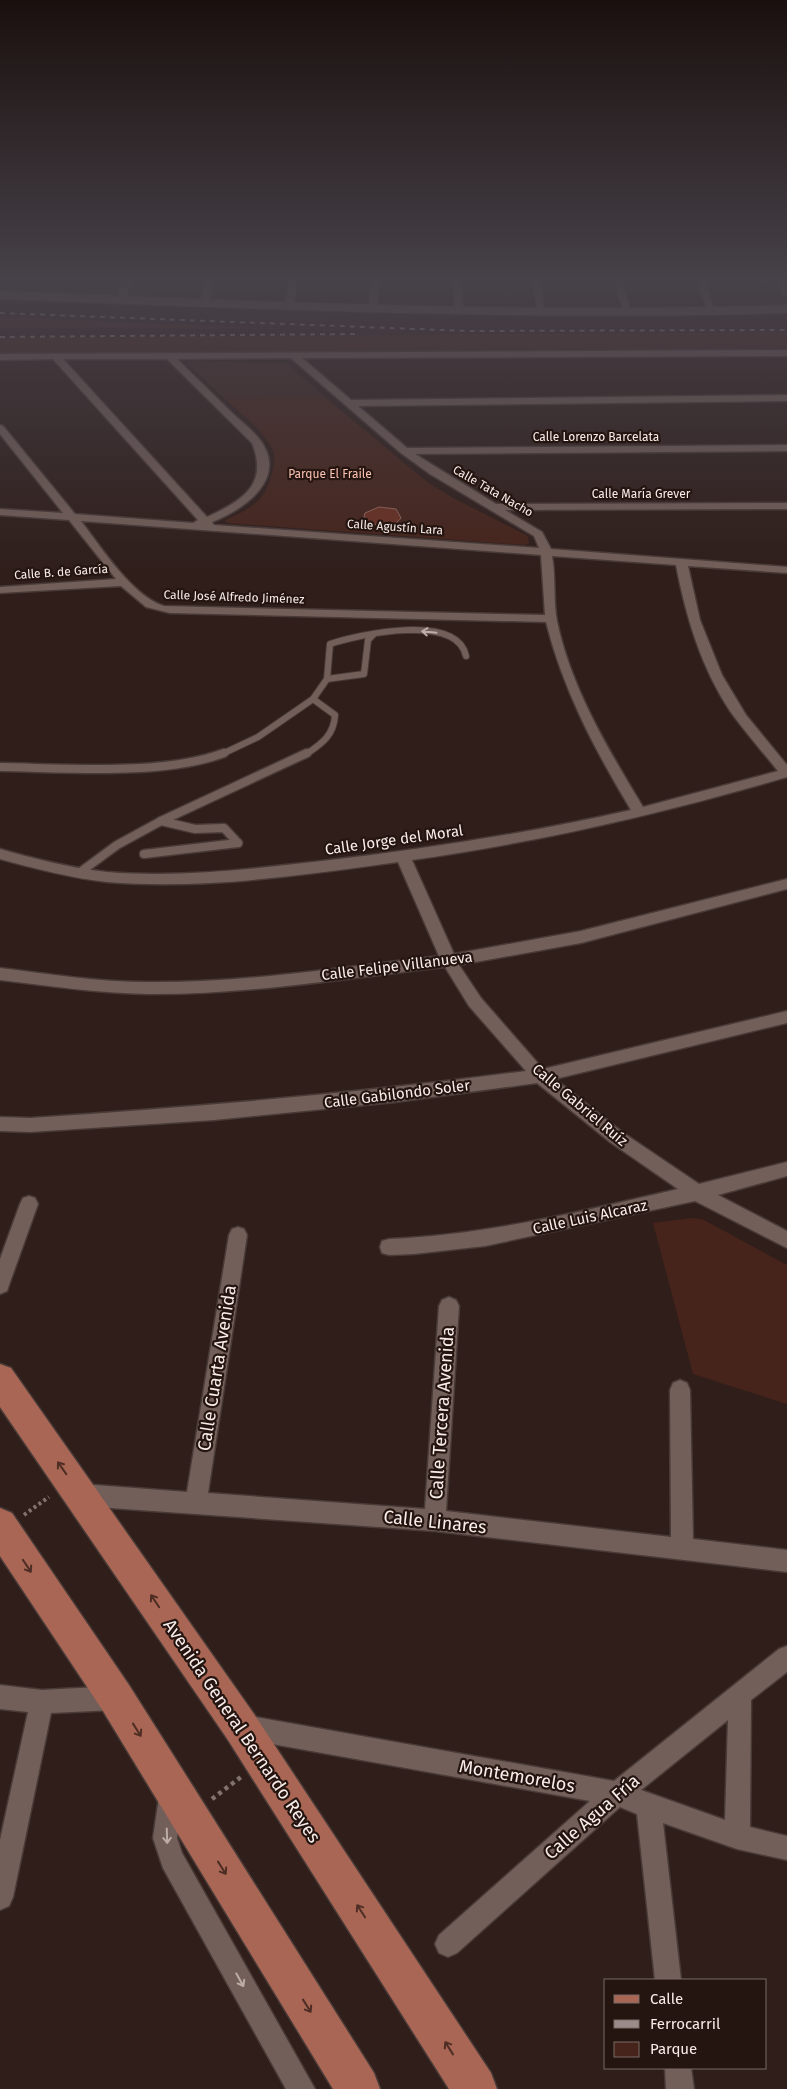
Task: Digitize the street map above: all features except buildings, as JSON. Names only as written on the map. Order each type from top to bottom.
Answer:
[{"type":"main road","name":"Avenida General Bernardo Reyes","points":[[0,1379],[242,1727],[476,2089]]},
{"type":"main road","points":[[1,1527],[116,1698],[358,2089]]},
{"type":"street","points":[[73,375],[208,524],[252,495],[262,476],[262,456],[256,442],[189,375]]},
{"type":"street","name":"Calle Tata Nacho","points":[[317,375],[404,451],[450,482],[496,507],[538,534],[546,552],[551,619],[568,676],[585,718],[640,814]]},
{"type":"street","points":[[349,403],[787,398]]},
{"type":"street","name":"Calle José Alfredo Jiménez","points":[[0,428],[124,582],[142,601],[161,609],[551,619]]},
{"type":"street","name":"Calle Lorenzo Barcelata","points":[[404,451],[787,448]]},
{"type":"street","name":"Calle María Grever","points":[[496,507],[787,506]]},
{"type":"street","name":"Calle Agustín Lara","points":[[0,512],[193,526],[208,524],[787,570]]},
{"type":"street","points":[[681,561],[692,616],[721,684],[736,710],[787,773]]},
{"type":"street","name":"Calle B. de García","points":[[0,590],[124,582]]},
{"type":"street","name":"Calle Jorge del Moral","points":[[0,854],[79,873],[190,879],[404,858],[640,814],[787,773]]},
{"type":"street","name":"Calle Gabriel Ruíz","points":[[404,858],[450,961],[475,1002],[540,1076],[616,1137],[699,1194],[787,1240]]},
{"type":"street","name":"Calle Felipe Villanueva","points":[[0,974],[84,984],[146,988],[257,983],[450,961],[582,937],[787,884]]},
{"type":"street","name":"Calle Gabilondo Soler","points":[[0,1124],[30,1125],[214,1113],[395,1095],[540,1076],[787,1017]]},
{"type":"street","name":"Calle Luis Alcaraz","points":[[389,1247],[433,1247],[480,1241],[699,1194],[787,1169]]},
{"type":"street","points":[[0,1285],[29,1204]]},
{"type":"street","name":"Calle Cuarta Avenida","points":[[196,1502],[238,1235]]},
{"type":"street","name":"Calle Tercera Avenida","points":[[435,1520],[449,1306]]},
{"type":"street","points":[[680,1390],[682,1550]]},
{"type":"street","name":"Calle Linares","points":[[77,1489],[196,1502],[435,1520],[787,1562]]},
{"type":"street","name":"Calle Agua Fría","points":[[448,1944],[617,1794],[787,1657]]},
{"type":"street","points":[[737,1837],[740,1694]]},
{"type":"street","points":[[0,1697],[42,1702],[116,1698]]},
{"type":"street","points":[[0,1897],[42,1702]]},
{"type":"street","name":"Montemorelos","points":[[242,1727],[617,1794],[649,1808],[737,1837],[787,1848]]},
{"type":"street","points":[[181,1801],[165,1838],[172,1859],[301,2089]]},
{"type":"street","points":[[649,1808],[668,1979]]},
{"type":"street","points":[[678,2069],[680,2089]]},
{"type":"lane","points":[[0,768],[115,768],[200,762],[247,744],[313,699],[327,679],[330,644],[374,634],[408,631],[440,633],[456,638],[465,650],[466,656]]},
{"type":"lane","points":[[327,679],[364,674],[368,640],[374,634]]},
{"type":"lane","points":[[79,873],[117,845],[161,821],[304,754],[325,742],[336,724],[335,715],[313,699]]},
{"type":"lane","points":[[144,854],[238,843],[224,828],[195,829],[161,821]]},
{"type":"path","points":[[1,1527],[77,1489]]},
{"type":"path","points":[[181,1801],[264,1761]]},
{"type":"shaded area","points":[[200,375],[300,375],[325,397],[225,399]]},
{"type":"shaded area","points":[[379,507],[396,509],[401,518],[394,524],[386,526],[368,522],[364,516],[365,513]]},
{"type":"green space","name":"Parque El Fraile","points":[[325,397],[427,482],[455,499],[528,536],[529,543],[525,545],[227,523],[225,520],[249,508],[261,498],[269,483],[275,459],[273,450],[264,436],[225,399]]},
{"type":"green space","points":[[691,1218],[702,1219],[787,1265],[787,1404],[693,1374],[653,1223]]}]
